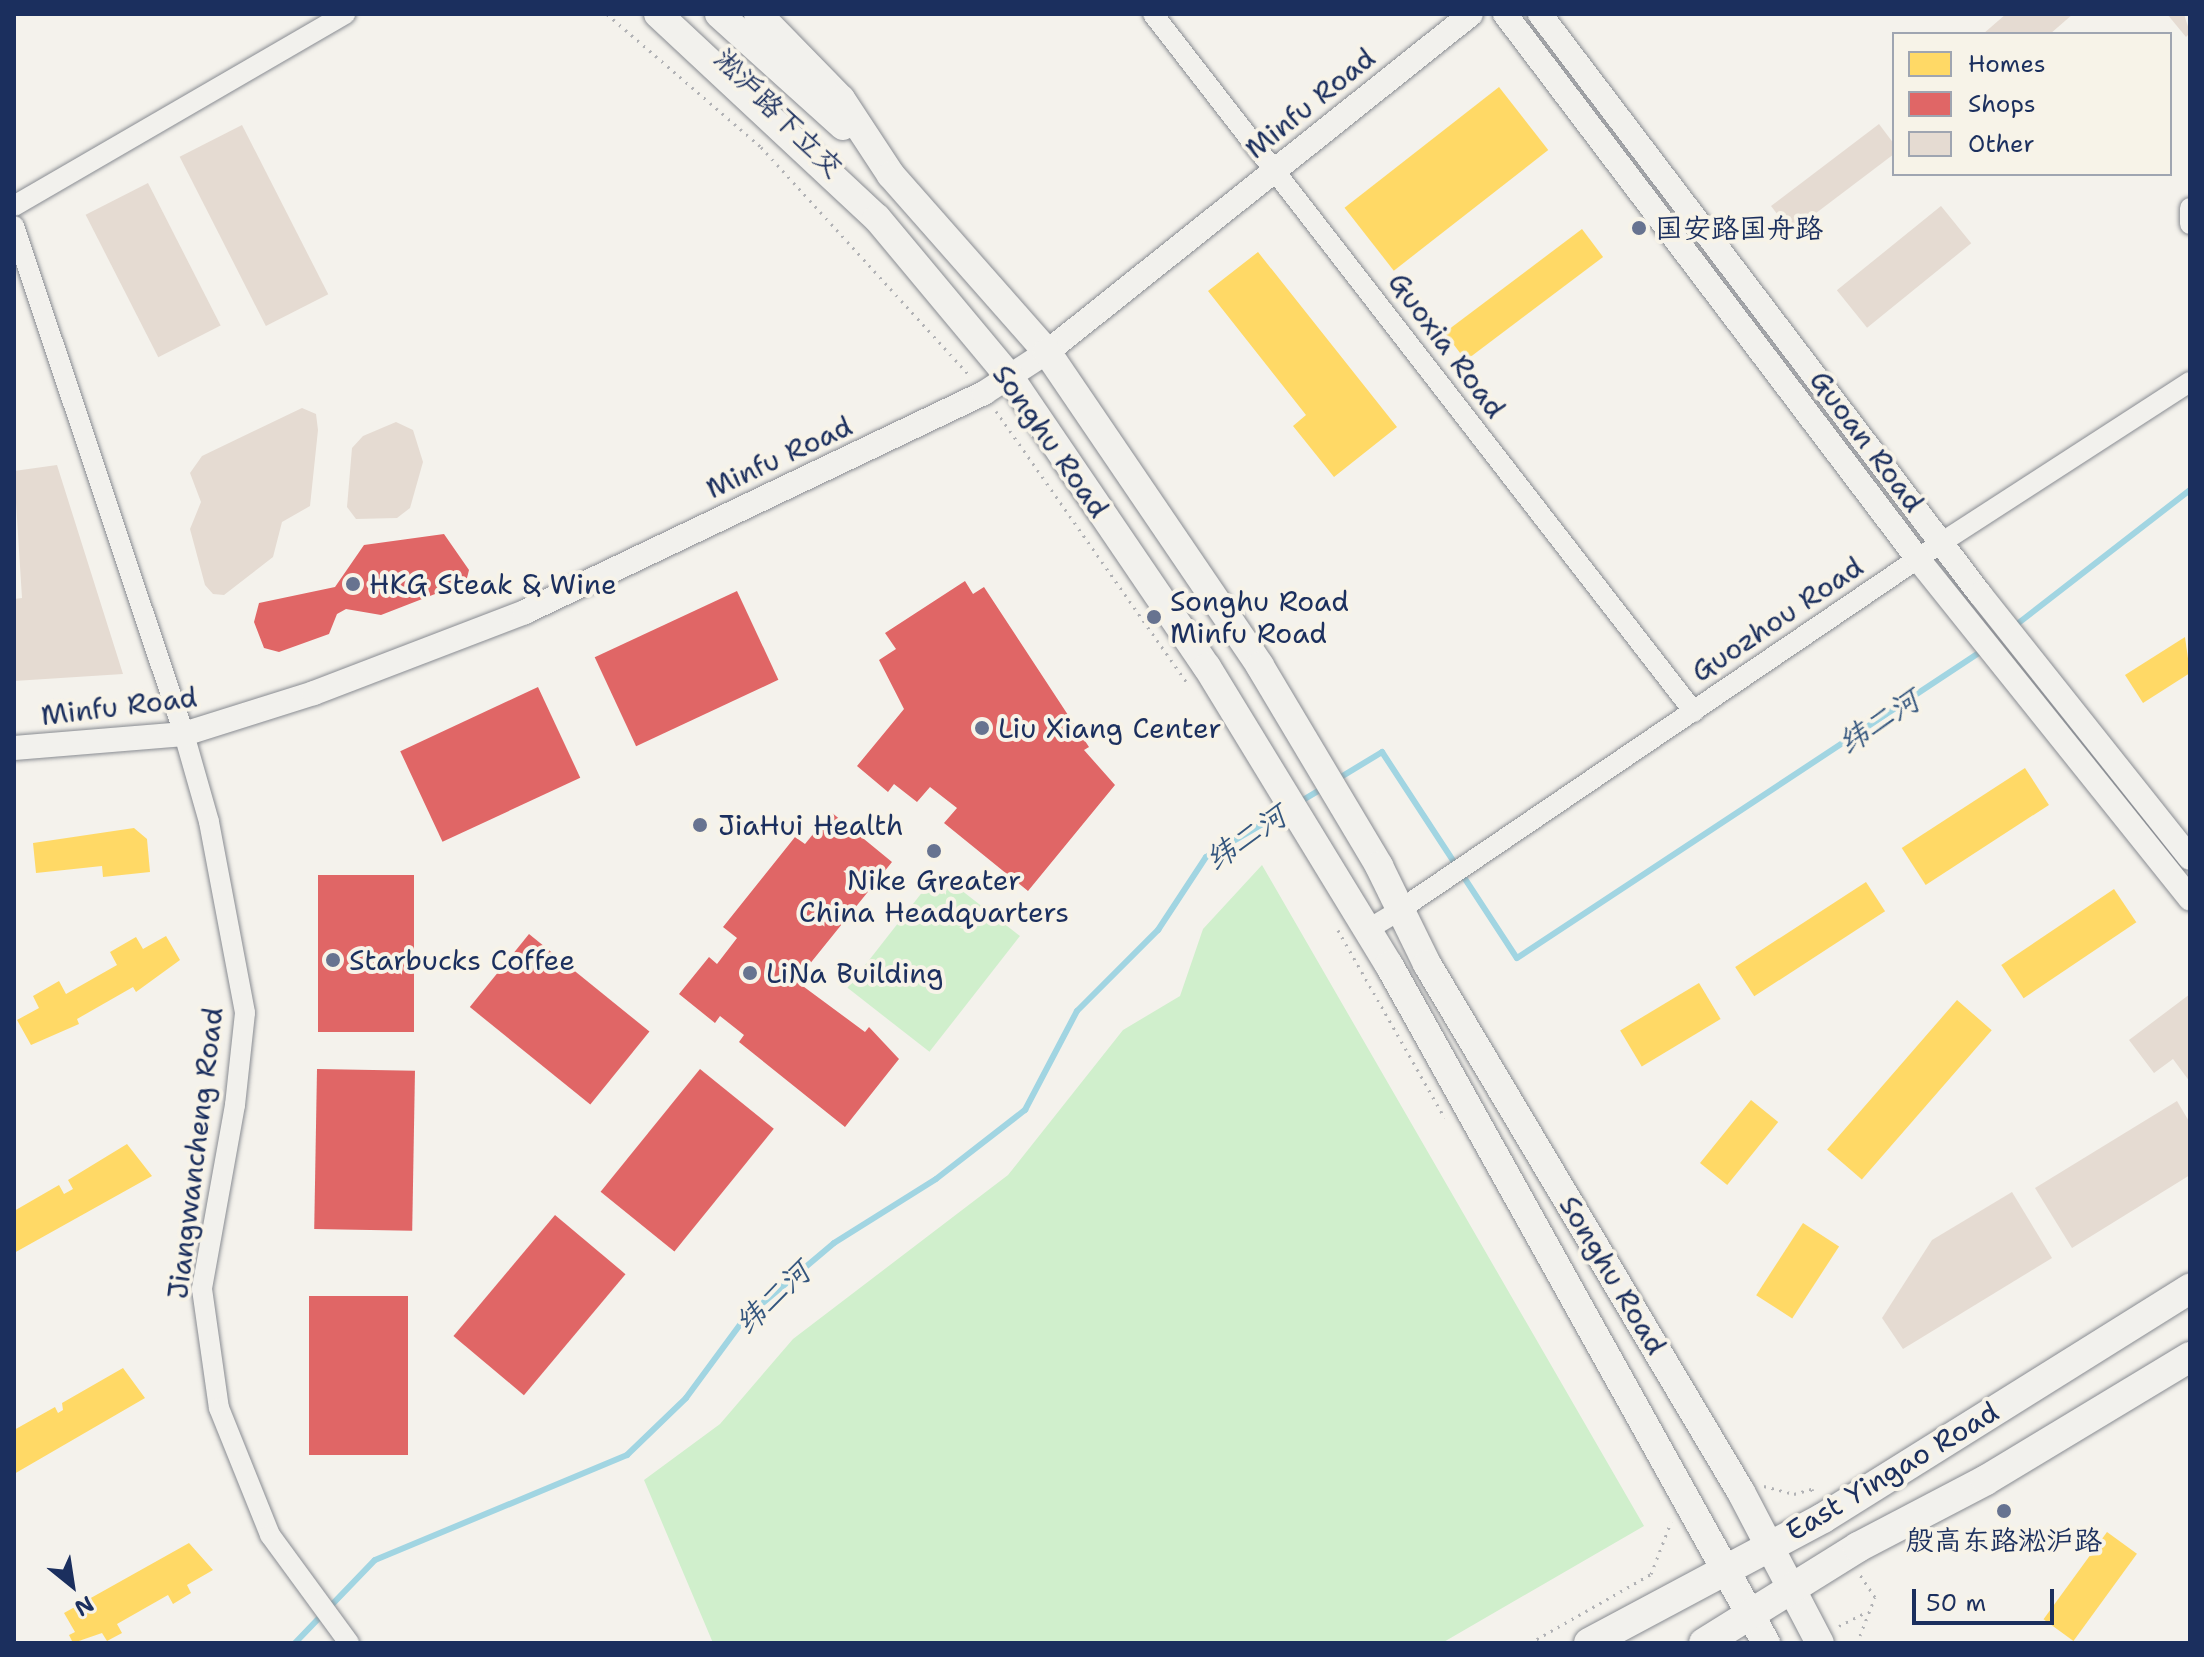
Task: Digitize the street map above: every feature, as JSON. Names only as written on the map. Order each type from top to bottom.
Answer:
[{"type":"main road","name":"Songhu Road","points":[[658,14],[877,218],[1011,379],[1207,667],[1367,930],[1728,1569],[1766,1643]]},
{"type":"main road","name":"淞沪路下立交","points":[[675,14],[818,146],[877,218]]},
{"type":"main road","name":"淞沪路下立交","points":[[719,14],[891,175]]},
{"type":"main road","name":"Songhu Road","points":[[758,14],[841,99],[891,175],[1047,352],[1260,666],[1344,808],[1401,910],[1427,964],[1735,1481],[1820,1643]]},
{"type":"main road","name":"East Yingao Road","points":[[1589,1643],[1728,1569],[1766,1545],[1823,1518],[2190,1289]]},
{"type":"main road","name":"East Yingao Road","points":[[1704,1643],[2190,1357]]},
{"type":"street","points":[[14,206],[345,14]]},
{"type":"street","name":"Guoxia Road","points":[[1153,14],[1276,168],[1694,712]]},
{"type":"street","name":"Minfu Road","points":[[14,748],[184,734],[314,693],[525,612],[984,393],[1011,379],[1047,352],[1471,14]]},
{"type":"street","name":"Guoan Road","points":[[1505,14],[1918,559],[1971,602],[2024,670],[2190,898]]},
{"type":"street","name":"Guoan Road","points":[[1540,14],[1944,541],[1971,602]]},
{"type":"street","points":[[2190,208],[2190,224]]},
{"type":"street","name":"Jiangwancheng Road","points":[[14,226],[184,734],[209,822],[245,1013],[235,1105],[207,1241],[202,1289],[206,1345],[219,1408],[248,1488],[300,1582],[349,1643]]},
{"type":"street","name":"Guozhou Road","points":[[1401,910],[1944,541],[2190,382]]},
{"type":"street","name":"Guoan Road","points":[[2024,670],[2106,747],[2190,858]]},
{"type":"street","points":[[1367,930],[1401,910]]},
{"type":"path","points":[[607,14],[761,147],[893,287],[984,393],[1022,447]]},
{"type":"path","points":[[1332,920],[1453,1131]]},
{"type":"path","points":[[1759,1480],[1794,1494],[1812,1489],[1823,1518]]},
{"type":"path","points":[[1530,1643],[1651,1574],[1662,1554],[1671,1517]]},
{"type":"path","points":[[1848,1556],[1875,1597],[1857,1643]]},
{"type":"green space","points":[[1262,865],[1644,1526],[1442,1643],[713,1643],[644,1480],[720,1424],[793,1339],[1008,1175],[1123,1030],[1180,996],[1203,929]]},
{"type":"green space","points":[[938,872],[1020,936],[929,1052],[847,988]]},
{"type":"building: Homes","points":[[1499,87],[1548,150],[1394,271],[1345,208]]},
{"type":"building: Homes","points":[[1582,229],[1603,257],[1466,360],[1445,333]]},
{"type":"building: Homes","points":[[1258,252],[1397,427],[1334,477],[1293,426],[1306,415],[1208,291]]},
{"type":"building: Homes","points":[[2185,637],[2190,673],[2143,703],[2125,675]]},
{"type":"building: Homes","points":[[2025,768],[2049,805],[1926,885],[1902,848]]},
{"type":"building: Homes","points":[[134,828],[147,839],[150,872],[103,877],[102,866],[36,873],[33,843]]},
{"type":"building: Homes","points":[[1866,882],[1885,911],[1754,996],[1735,967]]},
{"type":"building: Homes","points":[[2114,889],[2136,922],[2024,998],[2001,965]]},
{"type":"building: Homes","points":[[166,936],[180,960],[136,992],[133,987],[77,1019],[79,1024],[31,1045],[17,1020],[39,1008],[33,996],[59,981],[66,994],[117,965],[110,952],[136,937],[143,949]]},
{"type":"building: Homes","points":[[1699,983],[1721,1019],[1642,1066],[1620,1030]]},
{"type":"building: Homes","points":[[1957,1000],[1992,1030],[1862,1180],[1827,1149]]},
{"type":"building: Homes","points":[[1751,1100],[1778,1122],[1727,1185],[1700,1163]]},
{"type":"building: Homes","points":[[127,1144],[152,1176],[14,1253],[14,1211],[59,1185],[64,1194],[73,1189],[68,1180]]},
{"type":"building: Homes","points":[[1803,1223],[1839,1246],[1792,1319],[1756,1295]]},
{"type":"building: Homes","points":[[123,1368],[145,1398],[14,1474],[14,1430],[55,1407],[58,1413],[63,1410],[62,1403]]},
{"type":"building: Homes","points":[[2107,1532],[2137,1554],[2073,1641],[2044,1619]]},
{"type":"building: Homes","points":[[189,1543],[213,1570],[187,1585],[191,1593],[173,1604],[168,1595],[117,1624],[122,1633],[107,1641],[102,1633],[73,1643],[69,1635],[75,1632],[64,1613]]},
{"type":"building: Shops","points":[[444,534],[469,570],[466,582],[381,615],[346,609],[337,614],[329,634],[279,652],[264,648],[254,622],[259,603],[335,587],[364,545]]},
{"type":"building: Shops","name":"Liu Xiang Center","points":[[965,581],[973,594],[984,587],[1089,747],[1084,750],[1115,785],[1028,891],[944,823],[957,808],[930,787],[917,802],[894,784],[888,792],[857,766],[904,709],[879,660],[896,649],[885,633]]},
{"type":"building: Shops","points":[[737,591],[778,680],[636,746],[595,657]]},
{"type":"building: Shops","points":[[538,687],[580,778],[443,842],[400,751]]},
{"type":"building: Shops","name":"LiNa Building","points":[[831,812],[892,862],[796,981],[865,1032],[869,1027],[899,1059],[845,1127],[739,1042],[744,1035],[720,1016],[715,1023],[679,994],[709,957],[717,964],[737,938],[723,927],[795,837],[805,844]]},
{"type":"building: Shops","points":[[318,875],[414,875],[414,1032],[318,1032]]},
{"type":"building: Shops","points":[[529,934],[649,1032],[590,1105],[470,1007]]},
{"type":"building: Shops","points":[[317,1069],[415,1071],[412,1231],[314,1229]]},
{"type":"building: Shops","points":[[700,1069],[774,1129],[674,1252],[601,1192]]},
{"type":"building: Shops","points":[[555,1215],[625,1274],[524,1395],[453,1336]]},
{"type":"building: Shops","points":[[309,1296],[408,1296],[408,1455],[309,1455]]},
{"type":"building: Other","points":[[2006,14],[2073,14],[2052,32],[1985,32]]},
{"type":"building: Other","points":[[2167,14],[2184,14],[2190,33],[2186,37]]},
{"type":"building: Other","points":[[1879,124],[1892,141],[1892,156],[1791,232],[1771,206]]},
{"type":"building: Other","points":[[242,125],[328,294],[266,326],[180,157]]},
{"type":"building: Other","points":[[148,183],[221,326],[158,357],[86,215]]},
{"type":"building: Other","points":[[1941,206],[1971,243],[1867,328],[1837,290]]},
{"type":"building: Other","points":[[302,408],[316,414],[318,430],[310,506],[282,522],[273,557],[224,595],[213,594],[205,585],[190,529],[201,502],[190,473],[202,456]]},
{"type":"building: Other","points":[[396,422],[413,430],[423,462],[410,508],[397,518],[356,519],[347,507],[352,448],[363,436]]},
{"type":"building: Other","points":[[57,465],[123,674],[14,681],[14,599],[22,598],[14,471]]},
{"type":"building: Other","points":[[2190,994],[2190,1082],[2173,1059],[2154,1073],[2129,1040]]},
{"type":"building: Other","points":[[2177,1101],[2190,1123],[2190,1175],[2072,1248],[2035,1188]]},
{"type":"building: Other","points":[[2012,1192],[2052,1258],[1903,1349],[1882,1318],[1932,1240]]},
{"type":"waterway","name":"纬二河","points":[[2012,628],[2190,490]]},
{"type":"waterway","name":"纬二河","points":[[1336,780],[1382,752],[1517,958],[1985,649]]},
{"type":"waterway","name":"纬二河","points":[[1298,803],[1323,788]]},
{"type":"waterway","name":"纬二河","points":[[295,1643],[375,1560],[627,1455],[686,1398],[745,1318],[834,1243],[936,1179],[1025,1110],[1077,1011],[1158,930],[1206,857],[1285,811]]},
{"type":"place","name":"国安路国舟路","points":[[1639,228]]},
{"type":"place","name":"HKG Steak & Wine","points":[[353,584]]},
{"type":"place","name":"Songhu Road Minfu Road","points":[[1154,617]]},
{"type":"place","name":"Liu Xiang Center","points":[[982,728]]},
{"type":"place","name":"JiaHui Health","points":[[700,825]]},
{"type":"place","name":"Nike Greater China Headquarters","points":[[934,851]]},
{"type":"place","name":"Starbucks Coffee","points":[[333,960]]},
{"type":"place","name":"LiNa Building","points":[[750,973]]},
{"type":"place","name":"殷高东路淞沪路","points":[[2004,1511]]}]
